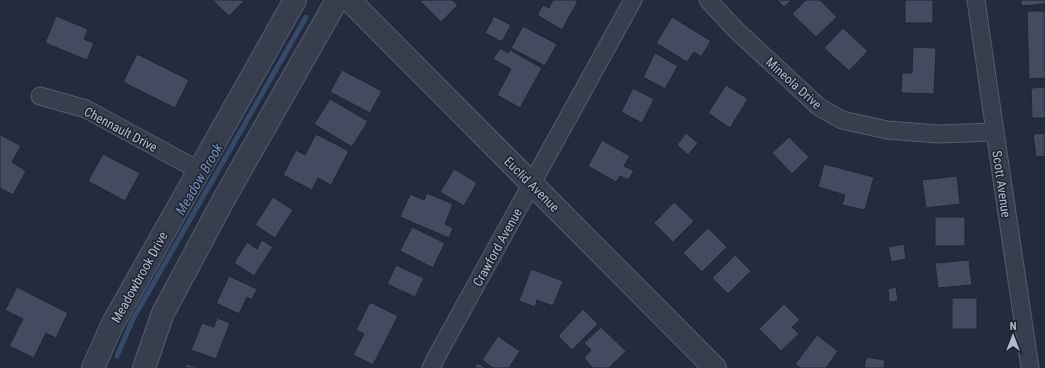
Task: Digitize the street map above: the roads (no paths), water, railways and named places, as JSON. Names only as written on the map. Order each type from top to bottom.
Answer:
[{"type":"street","name":"Meadowbrook Drive","points":[[93,368],[112,325],[295,0]]},
{"type":"street","points":[[144,368],[163,313],[228,192],[337,0]]},
{"type":"street","name":"Euclid Avenue","points":[[349,0],[715,368]]},
{"type":"street","name":"Crawford Avenue","points":[[431,368],[633,0]]},
{"type":"street","name":"Mineola Drive","points":[[708,0],[736,30],[819,107],[842,120],[887,130],[938,134],[994,132]]},
{"type":"street","name":"Scott Avenue","points":[[976,0],[994,132],[1030,368]]},
{"type":"street","name":"Chennault Drive","points":[[40,96],[86,109],[198,170]]},
{"type":"waterway","name":"Meadow Brook","points":[[117,356],[133,319],[306,17]]}]
